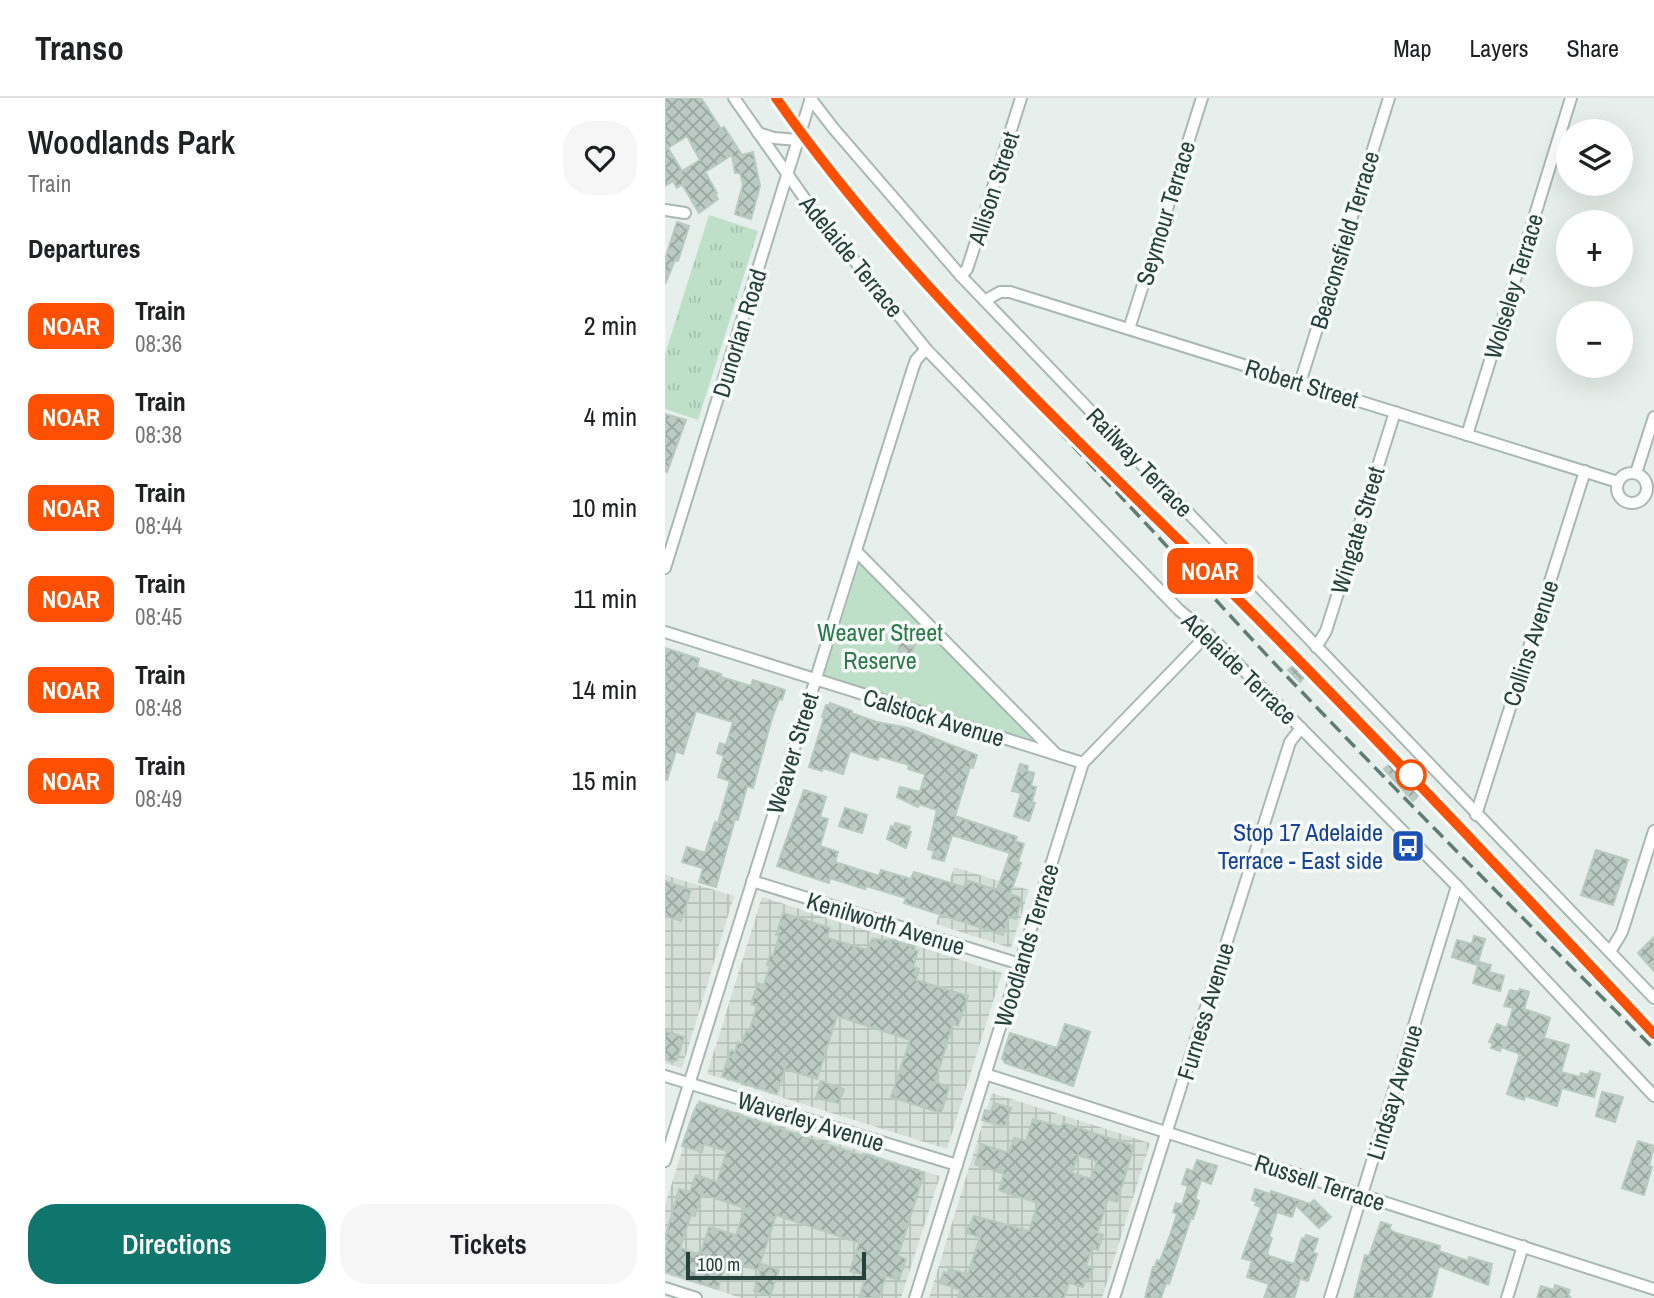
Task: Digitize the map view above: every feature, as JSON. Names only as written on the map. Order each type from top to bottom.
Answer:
[{"type":"street","name":"Adelaide Terrace","points":[[734,98],[807,202],[926,349],[1179,610],[1208,634],[1457,886],[1654,1096]]},
{"type":"street","name":"Railway Terrace","points":[[811,98],[834,129],[961,276],[1654,998]]},
{"type":"street","name":"Dunorlan Road","points":[[665,568],[811,98]]},
{"type":"street","name":"Allison Street","points":[[961,276],[967,269],[1021,98]]},
{"type":"street","name":"Seymour Terrace","points":[[1129,329],[1202,98]]},
{"type":"street","name":"Beaconsfield Terrace","points":[[1300,383],[1389,98]]},
{"type":"street","name":"Wolseley Terrace","points":[[1467,435],[1571,98]]},
{"type":"street","points":[[758,133],[774,138],[798,140]]},
{"type":"street","points":[[665,210],[685,214]]},
{"type":"street","name":"Robert Street","points":[[986,300],[1000,292],[1010,292],[1618,482]]},
{"type":"street","name":"Weaver Street","points":[[665,1161],[913,368],[926,349]]},
{"type":"street","name":"Wingate Street","points":[[1316,647],[1327,626],[1395,412]]},
{"type":"street","points":[[1636,473],[1654,417]]},
{"type":"street","name":"Collins Avenue","points":[[1476,815],[1584,471]]},
{"type":"street","points":[[1636,473],[1646,480],[1650,494],[1640,501],[1627,502],[1618,494],[1618,482],[1626,474],[1636,473]]},
{"type":"street","points":[[856,551],[1057,755]]},
{"type":"street","name":"Calstock Avenue","points":[[665,632],[1083,763]]},
{"type":"street","name":"Woodlands Terrace","points":[[915,1298],[1083,763],[1208,634]]},
{"type":"street","name":"Furness Avenue","points":[[1114,1298],[1290,742],[1301,728]]},
{"type":"street","points":[[1610,952],[1622,932],[1654,831]]},
{"type":"street","name":"Kenilworth Avenue","points":[[752,881],[1020,964]]},
{"type":"street","name":"Lindsay Avenue","points":[[1330,1298],[1457,886]]},
{"type":"street","name":"Russell Terrace","points":[[985,1074],[1654,1289]]},
{"type":"street","name":"Waverley Avenue","points":[[665,1076],[957,1165]]},
{"type":"street","points":[[1507,1298],[1523,1247]]},
{"type":"street","points":[[665,1288],[696,1298]]},
{"type":"shaded area","points":[[954,867],[1029,890],[1011,948],[936,924]]},
{"type":"shaded area","points":[[665,875],[734,896],[682,1068],[665,1063]]},
{"type":"shaded area","points":[[762,897],[1002,973],[947,1149],[707,1074]]},
{"type":"shaded area","points":[[992,1093],[1150,1143],[1102,1298],[929,1298]]},
{"type":"shaded area","points":[[698,1100],[940,1176],[901,1298],[742,1298],[665,1274],[665,1205]]},
{"type":"green space","points":[[709,215],[758,231],[698,420],[665,409],[665,354]]},
{"type":"green space","name":"Weaver Street Reserve","points":[[860,562],[1033,741],[824,675]]},
{"type":"building","points":[[665,98],[701,98],[742,155],[753,152],[760,186],[751,219],[735,214],[743,184],[740,173],[735,173],[732,155],[705,172],[718,199],[699,213],[682,184],[677,188],[673,181],[665,186]],"holes":[[[687,136],[700,160],[682,171],[668,148]]]},
{"type":"building","points":[[677,222],[689,226],[678,261],[675,260],[665,284],[665,259]]},
{"type":"building","points":[[665,414],[686,420],[667,472],[665,471]]},
{"type":"building","points":[[902,638],[915,643],[909,662],[896,657]]},
{"type":"building","points":[[665,648],[699,659],[697,667],[721,674],[721,677],[751,686],[753,680],[785,690],[772,718],[753,788],[747,786],[738,820],[735,819],[716,887],[699,882],[703,868],[682,862],[687,847],[705,853],[715,822],[718,823],[730,781],[718,777],[724,756],[717,753],[720,743],[726,745],[733,722],[696,711],[683,754],[676,751],[667,780],[665,779]]},
{"type":"building","points":[[1295,664],[1306,675],[1300,682],[1288,670]]},
{"type":"building","points":[[830,703],[877,722],[908,728],[977,755],[973,768],[970,767],[955,816],[1017,837],[1015,841],[1024,844],[1018,862],[1021,863],[1010,894],[1022,898],[1016,919],[1009,917],[1003,935],[904,903],[906,898],[830,878],[829,883],[777,866],[804,790],[826,797],[820,817],[828,819],[820,846],[838,852],[835,862],[879,876],[881,870],[911,879],[914,872],[964,887],[966,880],[997,890],[1010,853],[952,835],[944,861],[932,858],[934,851],[928,849],[937,810],[919,804],[918,807],[897,797],[900,787],[920,792],[925,774],[908,769],[909,765],[879,756],[878,760],[850,751],[843,774],[809,767],[824,718],[822,717],[826,705],[829,706]]},
{"type":"building","points":[[1391,763],[1421,793],[1413,801],[1384,769]]},
{"type":"building","points":[[1020,764],[1028,766],[1027,771],[1034,773],[1031,786],[1036,787],[1032,802],[1035,803],[1029,821],[1014,816],[1021,793],[1012,791]]},
{"type":"building","points":[[845,808],[867,815],[862,833],[839,826]]},
{"type":"building","points":[[895,823],[910,827],[906,848],[887,839],[891,826],[894,827]]},
{"type":"building","points":[[1596,850],[1628,860],[1613,905],[1581,895]]},
{"type":"building","points":[[665,881],[691,890],[681,921],[665,916]]},
{"type":"building","points":[[783,913],[830,928],[827,938],[868,950],[872,939],[892,940],[915,947],[914,950],[918,951],[913,967],[919,969],[916,980],[968,996],[958,1026],[953,1024],[935,1082],[949,1087],[941,1113],[891,1097],[910,1040],[837,1016],[817,1079],[785,1069],[777,1094],[722,1076],[731,1050],[735,1052],[738,1042],[742,1043],[746,1031],[749,1032],[757,1006],[751,1004],[758,983],[764,985],[770,966],[767,965],[770,955],[773,956]]},
{"type":"building","points":[[1474,936],[1485,939],[1477,965],[1452,957],[1457,940],[1472,944]]},
{"type":"building","points":[[1654,937],[1654,971],[1638,953]]},
{"type":"building","points":[[1479,962],[1491,965],[1489,972],[1504,976],[1500,991],[1473,983]]},
{"type":"building","points":[[1520,989],[1529,992],[1524,1009],[1550,1018],[1544,1038],[1569,1045],[1561,1072],[1580,1077],[1581,1073],[1588,1075],[1590,1071],[1600,1074],[1594,1097],[1562,1088],[1557,1106],[1525,1096],[1524,1100],[1507,1094],[1520,1054],[1501,1047],[1500,1051],[1491,1048],[1493,1043],[1489,1042],[1497,1024],[1507,1028],[1513,1008],[1504,1006],[1510,990],[1518,992]]},
{"type":"building","points":[[1065,1024],[1090,1032],[1073,1086],[1005,1063],[1002,1058],[1010,1033],[1057,1048]]},
{"type":"building","points":[[665,1031],[684,1037],[677,1060],[672,1062],[665,1059]]},
{"type":"building","points":[[821,1081],[844,1089],[839,1103],[816,1098]]},
{"type":"building","points":[[1602,1092],[1623,1097],[1615,1122],[1596,1116]]},
{"type":"building","points":[[702,1103],[863,1156],[864,1154],[924,1173],[898,1256],[906,1259],[899,1280],[886,1276],[879,1298],[859,1298],[866,1276],[850,1271],[859,1243],[776,1215],[758,1270],[727,1260],[718,1289],[665,1272],[668,1239],[665,1238],[679,1189],[690,1192],[696,1175],[717,1182],[727,1151],[704,1144],[702,1152],[682,1146],[697,1105]],"holes":[[[702,1194],[745,1208],[736,1235],[709,1227],[700,1255],[680,1248],[691,1215],[695,1216]]]},
{"type":"building","points":[[994,1103],[1011,1108],[1005,1127],[982,1120],[985,1110],[991,1112]]},
{"type":"building","points":[[1033,1119],[1061,1127],[1063,1123],[1134,1146],[1117,1202],[1108,1199],[1097,1233],[1103,1235],[1098,1250],[1092,1248],[1086,1266],[1093,1268],[1088,1282],[1085,1281],[1083,1287],[1069,1283],[1064,1298],[958,1298],[960,1290],[940,1283],[944,1272],[948,1274],[949,1269],[968,1274],[980,1237],[966,1233],[974,1216],[1029,1231],[1038,1203],[999,1190],[1004,1174],[975,1164],[981,1144],[1009,1153],[1014,1138],[1026,1141]],"holes":[[[1078,1155],[1097,1161],[1091,1179],[1072,1173]]]},
{"type":"building","points":[[1638,1141],[1654,1146],[1649,1166],[1652,1167],[1644,1195],[1622,1188]]},
{"type":"building","points":[[1197,1160],[1217,1166],[1211,1184],[1201,1180],[1195,1199],[1199,1201],[1193,1219],[1191,1218],[1169,1284],[1166,1283],[1161,1298],[1145,1298],[1153,1267],[1157,1260],[1160,1261],[1177,1214],[1173,1212],[1176,1203],[1182,1205],[1188,1186],[1182,1184],[1187,1169],[1193,1171]]},
{"type":"building","points":[[1255,1189],[1270,1194],[1271,1191],[1310,1204],[1314,1200],[1331,1217],[1319,1228],[1296,1205],[1292,1217],[1277,1212],[1269,1237],[1272,1238],[1267,1253],[1269,1256],[1294,1264],[1302,1238],[1305,1239],[1306,1235],[1318,1239],[1313,1253],[1317,1254],[1308,1281],[1300,1279],[1294,1298],[1264,1298],[1269,1284],[1247,1277],[1252,1261],[1242,1258],[1261,1207],[1255,1205],[1257,1202],[1252,1200]]},
{"type":"building","points":[[1381,1222],[1391,1225],[1389,1229],[1396,1233],[1440,1246],[1439,1251],[1468,1261],[1469,1257],[1492,1264],[1488,1285],[1439,1266],[1431,1298],[1354,1298],[1365,1255],[1369,1256]]},
{"type":"building","points":[[762,1264],[779,1270],[770,1296],[754,1291]]},
{"type":"building","points":[[1555,1285],[1570,1290],[1568,1295],[1571,1298],[1537,1298],[1541,1286],[1554,1290]]},
{"type":"railway","points":[[769,98],[847,199],[930,295],[1130,506],[1251,639],[1476,871],[1654,1049]]},
{"type":"railway","points":[[1133,496],[1397,762],[1654,1034]]},
{"type":"train","name":"NOAR","points":[[776,98],[800,132],[867,214],[937,295],[1111,475],[1313,674],[1654,1034]]},
{"type":"place","name":"Stop 17 Adelaide Terrace - East side","points":[[1408,846]]}]
